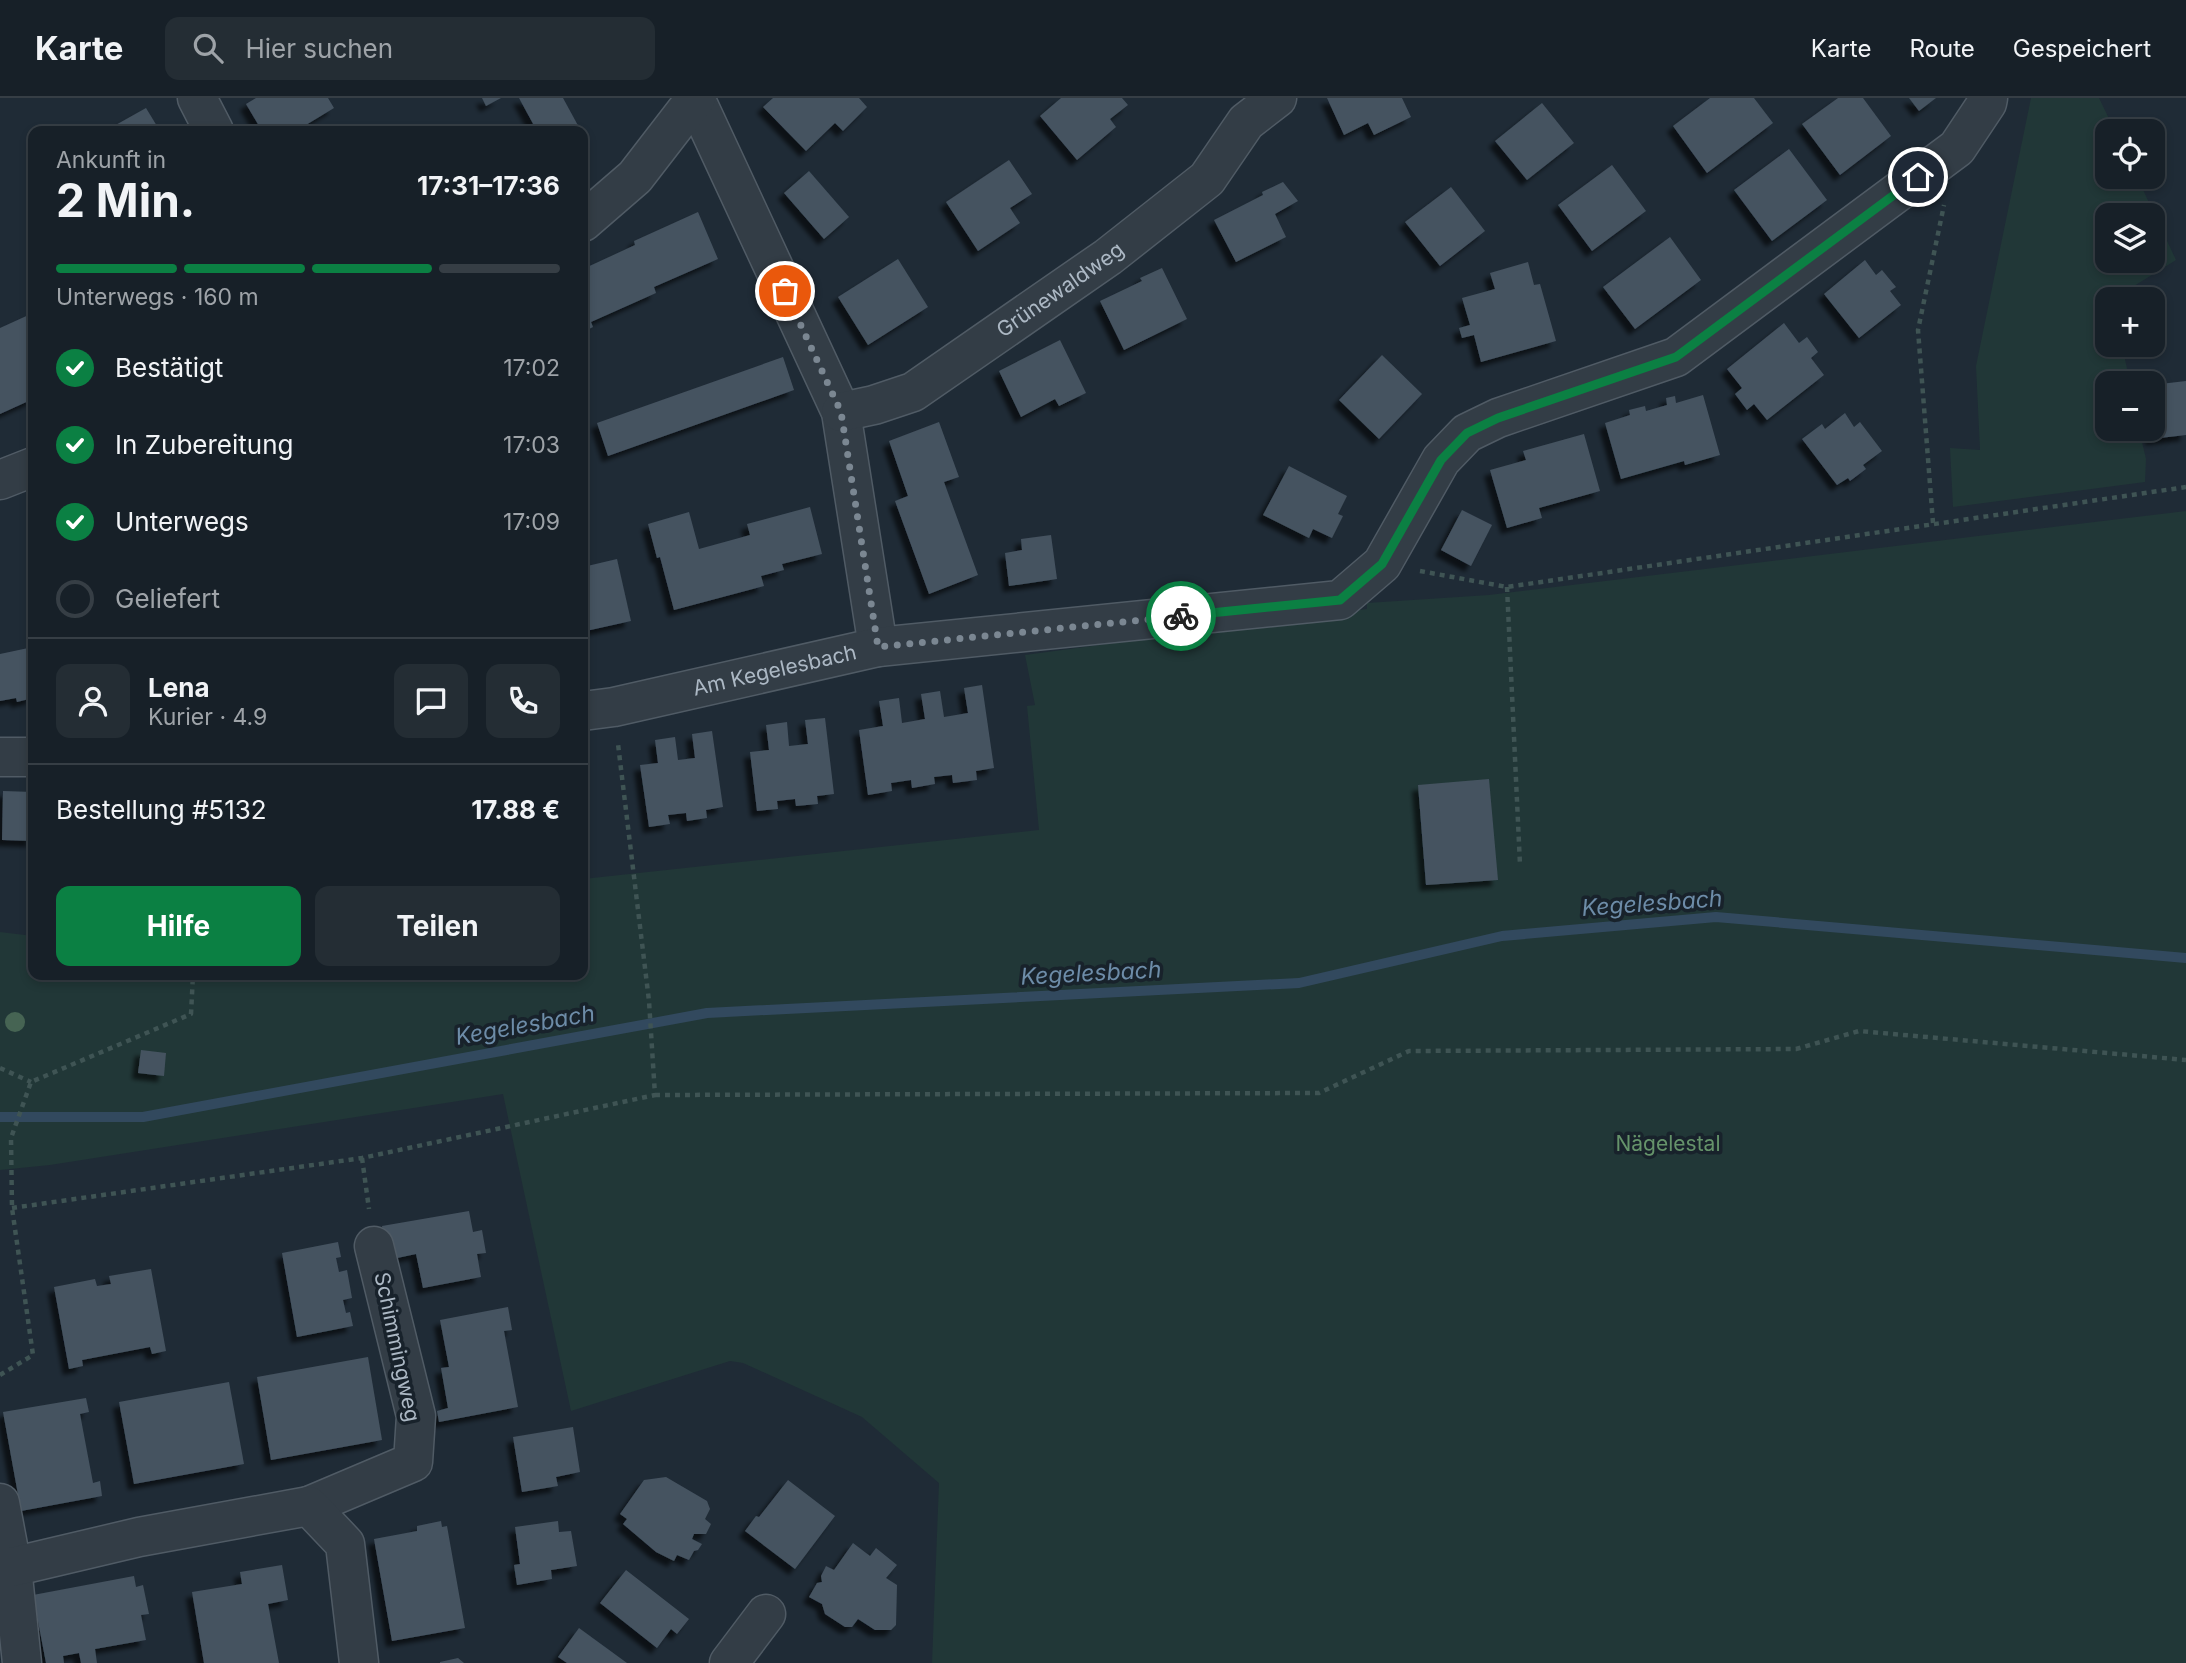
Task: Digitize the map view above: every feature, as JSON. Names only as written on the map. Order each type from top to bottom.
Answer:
[{"type":"street","points":[[197,98],[212,126]]},
{"type":"street","points":[[588,218],[635,177],[695,98],[841,412],[878,647]]},
{"type":"street","name":"Grünewaldweg","points":[[841,412],[913,392],[1108,257],[1207,179],[1236,110],[1278,98]]},
{"type":"street","name":"Am Kegelesbach","points":[[598,709],[878,647],[1340,600],[1382,564],[1441,460],[1467,433],[1498,418],[1676,357],[1956,148],[1988,98]]},
{"type":"street","points":[[0,480],[28,469]]},
{"type":"street","points":[[0,757],[28,757]]},
{"type":"street","name":"Schimmingweg","points":[[6,1567],[139,1537],[309,1506],[413,1462],[416,1416],[374,1246]]},
{"type":"street","points":[[0,1503],[6,1567],[22,1663]]},
{"type":"street","points":[[309,1506],[345,1544],[359,1663]]},
{"type":"street","points":[[729,1663],[766,1614]]},
{"type":"path","points":[[1933,523],[1918,330],[1956,148]]},
{"type":"path","points":[[1382,564],[1507,587],[2186,487]]},
{"type":"path","points":[[1507,587],[1520,865]]},
{"type":"path","points":[[598,709],[649,1001],[655,1095]]},
{"type":"path","points":[[0,1375],[33,1355],[12,1208],[11,1138],[31,1082],[191,1014],[193,980]]},
{"type":"path","points":[[12,1208],[362,1158],[655,1095],[1319,1093],[1409,1051],[1796,1049],[1859,1031],[2186,1060]]},
{"type":"path","points":[[0,1068],[31,1082]]},
{"type":"path","points":[[362,1158],[374,1246]]},
{"type":"green space","points":[[2031,98],[2099,98],[2109,119],[2095,119],[2095,189],[2143,189],[2149,203],[2095,203],[2095,273],[2155,273],[2132,287],[2095,287],[2095,357],[2125,357],[2127,371],[2095,371],[2095,441],[2142,441],[2146,459],[2145,482],[1953,507],[1950,448],[1980,450],[1976,366]]},
{"type":"green space","points":[[2165,237],[2176,260],[2165,267]]},
{"type":"green space","name":"Nägelestal","points":[[2186,511],[2186,1663],[932,1663],[939,1483],[862,1417],[743,1363],[730,1361],[571,1411],[503,1094],[50,1165],[0,1170],[0,932],[28,935],[28,980],[588,980],[588,878],[1039,830],[1027,706],[1035,705],[1025,655],[1367,609],[1367,603],[1489,595]]},
{"type":"building","points":[[256,98],[328,98],[334,108],[304,126],[259,126],[246,104]]},
{"type":"building","points":[[482,98],[501,98],[486,106]]},
{"type":"building","points":[[519,98],[563,98],[578,126],[534,126]]},
{"type":"building","points":[[773,98],[859,98],[867,107],[843,131],[835,123],[806,151],[763,107]]},
{"type":"building","points":[[1061,98],[1122,98],[1128,105],[1110,119],[1116,127],[1077,160],[1040,116]]},
{"type":"building","points":[[1327,98],[1402,98],[1411,117],[1374,135],[1368,123],[1344,135]]},
{"type":"building","points":[[1710,98],[1754,98],[1773,123],[1707,173],[1673,126]]},
{"type":"building","points":[[1838,98],[1863,98],[1891,136],[1840,175],[1802,124]]},
{"type":"building","points":[[1909,98],[1936,98],[1919,111]]},
{"type":"building","points":[[1542,103],[1574,143],[1527,180],[1495,141]]},
{"type":"building","points":[[146,108],[157,126],[114,126]]},
{"type":"building","points":[[1789,149],[1827,200],[1772,241],[1734,190]]},
{"type":"building","points":[[1009,160],[1032,194],[1010,208],[1020,223],[978,251],[946,202]]},
{"type":"building","points":[[1612,165],[1646,211],[1592,251],[1558,205]]},
{"type":"building","points":[[809,171],[849,217],[824,239],[784,193]]},
{"type":"building","points":[[1283,182],[1298,201],[1275,214],[1286,237],[1236,262],[1214,220]]},
{"type":"building","points":[[1451,187],[1485,231],[1440,266],[1405,222]]},
{"type":"building","points":[[698,212],[718,259],[654,287],[656,293],[591,322],[593,327],[588,330],[588,267],[635,245],[634,241]]},
{"type":"building","points":[[1670,237],[1701,280],[1635,329],[1603,287]]},
{"type":"building","points":[[898,259],[928,307],[868,345],[838,297]]},
{"type":"building","points":[[1865,260],[1876,275],[1882,270],[1896,287],[1890,291],[1901,305],[1859,338],[1824,294]]},
{"type":"building","points":[[1528,262],[1534,285],[1540,284],[1556,341],[1481,362],[1474,335],[1462,338],[1459,328],[1470,325],[1462,298],[1495,289],[1490,273]]},
{"type":"building","points":[[1162,268],[1187,319],[1124,350],[1100,301]]},
{"type":"building","points":[[28,315],[28,401],[0,414],[0,328]]},
{"type":"building","points":[[1784,323],[1799,343],[1807,337],[1818,352],[1811,358],[1824,375],[1767,420],[1754,404],[1747,410],[1735,394],[1742,388],[1727,369]]},
{"type":"building","points":[[1060,340],[1086,393],[1059,406],[1055,399],[1021,417],[999,371]]},
{"type":"building","points":[[1382,355],[1422,394],[1379,439],[1339,400]]},
{"type":"building","points":[[783,357],[794,390],[608,456],[597,423]]},
{"type":"building","points":[[2186,381],[2186,435],[2165,437],[2165,383]]},
{"type":"building","points":[[1703,395],[1720,455],[1685,465],[1684,461],[1621,479],[1605,423],[1630,415],[1629,410],[1645,406],[1646,411],[1667,405],[1666,398],[1675,396],[1676,403]]},
{"type":"building","points":[[1845,413],[1854,427],[1860,422],[1882,451],[1863,465],[1866,469],[1850,481],[1848,478],[1837,485],[1802,439],[1822,424],[1825,429]]},
{"type":"building","points":[[939,422],[959,477],[944,482],[978,575],[929,594],[895,501],[908,496],[889,441]]},
{"type":"building","points":[[1584,434],[1600,491],[1539,508],[1542,518],[1507,528],[1490,470],[1526,460],[1523,451]]},
{"type":"building","points":[[1289,466],[1347,496],[1338,514],[1343,516],[1332,538],[1313,529],[1309,538],[1263,515]]},
{"type":"building","points":[[810,507],[822,554],[782,564],[784,570],[761,576],[764,586],[674,610],[648,524],[689,512],[699,549],[750,535],[747,524]]},
{"type":"building","points":[[1462,510],[1492,525],[1471,566],[1441,550]]},
{"type":"building","points":[[1051,535],[1057,579],[1009,586],[1005,553],[1022,550],[1021,539]]},
{"type":"building","points":[[617,559],[631,621],[588,631],[588,566]]},
{"type":"building","points":[[28,648],[28,699],[0,701],[0,654]]},
{"type":"building","points":[[982,685],[994,768],[976,771],[977,780],[953,783],[952,775],[934,777],[935,784],[912,788],[911,780],[891,783],[892,791],[868,795],[859,730],[883,726],[879,701],[899,698],[902,723],[925,719],[921,694],[940,691],[944,717],[968,713],[964,688]]},
{"type":"building","points":[[825,718],[834,794],[817,796],[818,804],[796,806],[795,799],[777,801],[778,809],[757,811],[750,752],[769,750],[766,725],[787,722],[789,746],[808,744],[805,720]]},
{"type":"building","points":[[712,731],[723,807],[706,810],[707,818],[687,821],[686,813],[668,815],[670,824],[649,827],[640,765],[658,763],[655,740],[675,737],[678,760],[695,758],[692,734]]},
{"type":"building","points":[[1489,779],[1498,880],[1426,885],[1418,785]]},
{"type":"building","points":[[3,791],[28,792],[28,841],[2,840]]},
{"type":"building","points":[[141,1050],[166,1053],[164,1076],[138,1073]]},
{"type":"building","points":[[469,1211],[473,1232],[482,1230],[486,1253],[477,1254],[481,1277],[423,1288],[416,1254],[388,1260],[382,1226]]},
{"type":"building","points":[[338,1242],[341,1257],[336,1258],[339,1272],[347,1270],[352,1298],[343,1300],[346,1313],[350,1312],[353,1326],[297,1337],[282,1253]]},
{"type":"building","points":[[151,1269],[166,1351],[152,1354],[150,1347],[82,1360],[83,1366],[69,1369],[54,1287],[95,1279],[97,1286],[111,1284],[109,1276]]},
{"type":"building","points":[[508,1307],[512,1330],[504,1331],[518,1407],[439,1422],[437,1411],[448,1408],[441,1368],[449,1367],[440,1320]]},
{"type":"building","points":[[368,1357],[382,1440],[271,1460],[257,1377]]},
{"type":"building","points":[[229,1382],[244,1464],[134,1484],[119,1402]]},
{"type":"building","points":[[86,1398],[89,1412],[80,1414],[93,1483],[100,1481],[102,1496],[21,1511],[3,1412]]},
{"type":"building","points":[[573,1427],[580,1472],[556,1477],[558,1486],[522,1492],[513,1437]]},
{"type":"building","points":[[666,1477],[707,1501],[710,1509],[705,1519],[711,1524],[706,1534],[694,1534],[692,1539],[702,1544],[689,1560],[677,1555],[674,1561],[656,1552],[623,1524],[627,1519],[620,1514],[644,1480]]},
{"type":"building","points":[[788,1480],[835,1516],[795,1569],[745,1531]]},
{"type":"building","points":[[441,1521],[442,1527],[447,1526],[465,1628],[392,1641],[374,1539],[417,1531],[417,1526]]},
{"type":"building","points":[[558,1521],[559,1532],[571,1531],[577,1566],[551,1570],[552,1579],[517,1585],[514,1565],[520,1564],[515,1527]]},
{"type":"building","points":[[853,1543],[870,1556],[876,1548],[897,1565],[886,1578],[897,1585],[896,1625],[891,1630],[875,1630],[858,1619],[852,1627],[845,1627],[825,1614],[822,1604],[809,1597],[817,1583],[822,1582],[821,1576],[826,1566],[834,1570]]},
{"type":"building","points":[[282,1565],[288,1600],[268,1604],[279,1663],[204,1663],[192,1592],[242,1584],[240,1572]]},
{"type":"building","points":[[626,1570],[689,1619],[677,1634],[671,1629],[657,1648],[600,1603]]},
{"type":"building","points":[[134,1576],[136,1587],[143,1585],[149,1614],[141,1615],[146,1640],[95,1649],[97,1663],[81,1663],[79,1653],[63,1656],[64,1663],[46,1663],[33,1595]]},
{"type":"building","points":[[579,1628],[627,1663],[567,1663],[558,1657]]},
{"type":"building","points":[[458,1658],[464,1663],[440,1663],[440,1662]]},
{"type":"waterway","name":"Kegelesbach","points":[[0,1117],[143,1117],[707,1013],[1299,983],[1502,936],[1716,917],[2186,958]]},
{"type":"way so far","points":[[785,291],[841,412],[878,647],[1181,616]]},
{"type":"route","points":[[1181,616],[1340,600],[1382,564],[1441,460],[1467,433],[1498,418],[1676,357],[1918,177]]}]
